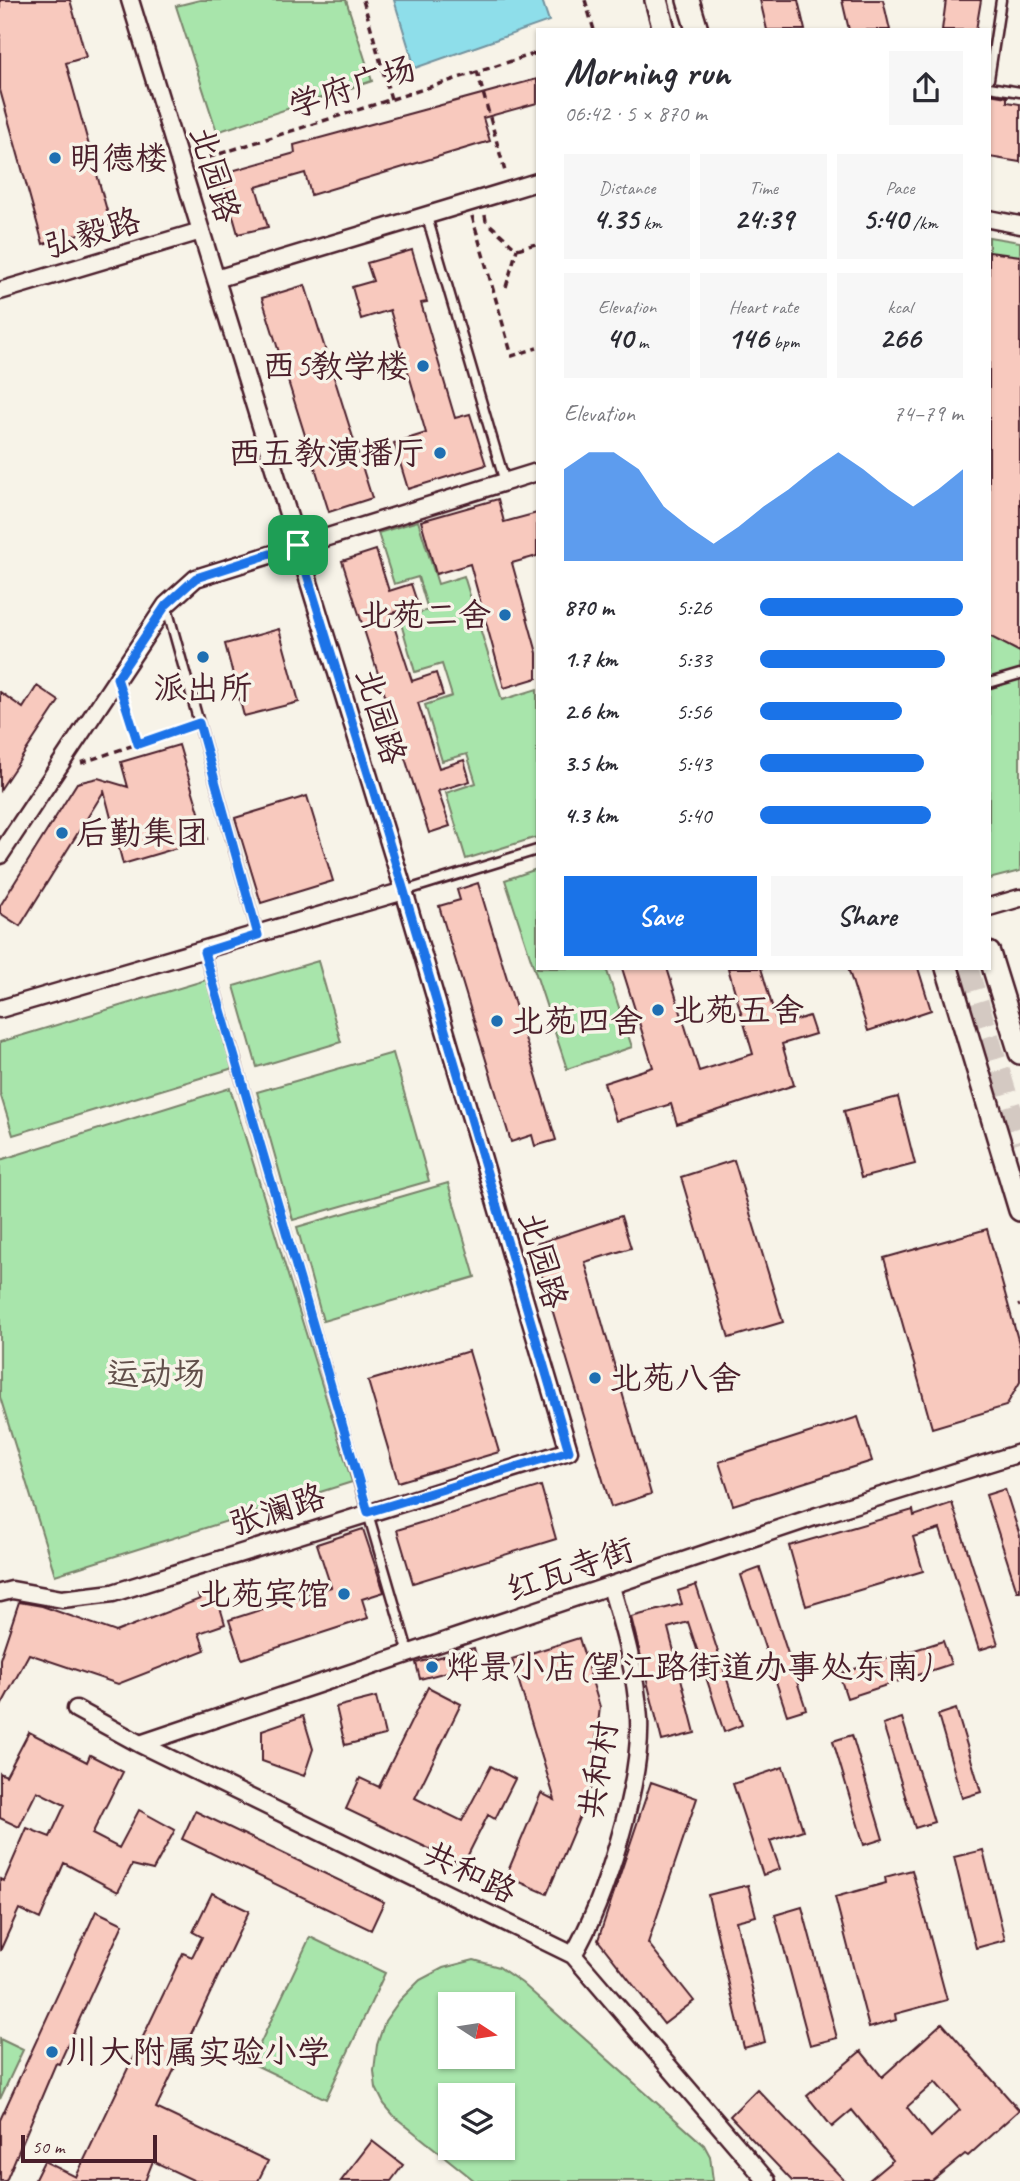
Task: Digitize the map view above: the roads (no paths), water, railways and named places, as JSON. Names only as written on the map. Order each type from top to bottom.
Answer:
[{"type":"main road","points":[[656,0],[663,28]]},
{"type":"main road","points":[[688,0],[697,28]]},
{"type":"main road","points":[[991,959],[1020,1053]]},
{"type":"main road","points":[[948,970],[1020,1210]]},
{"type":"street","name":"北园路","points":[[130,0],[404,891],[569,1451]]},
{"type":"street","points":[[216,279],[536,182]]},
{"type":"street","points":[[991,219],[1020,225]]},
{"type":"street","name":"弘毅路","points":[[0,291],[201,231]]},
{"type":"street","points":[[0,855],[166,605],[196,578],[536,472]]},
{"type":"street","points":[[0,1009],[204,952],[404,891]]},
{"type":"street","points":[[991,906],[1020,898]]},
{"type":"street","name":"张澜路","points":[[0,1593],[12,1590],[62,1599],[113,1593],[569,1451]]},
{"type":"street","name":"红瓦寺街","points":[[140,1744],[817,1516],[1020,1453]]},
{"type":"street","name":"共和村","points":[[573,1955],[598,1904],[636,1766],[639,1721],[634,1675],[611,1587]]},
{"type":"street","name":"共和路","points":[[76,1709],[140,1744],[573,1955],[768,2181]]},
{"type":"lane","points":[[991,66],[1001,0]]},
{"type":"lane","points":[[991,87],[1020,92]]},
{"type":"lane","points":[[427,217],[505,482]]},
{"type":"lane","points":[[166,605],[258,935]]},
{"type":"lane","points":[[991,682],[1020,674]]},
{"type":"lane","points":[[404,891],[536,850]]},
{"type":"lane","points":[[204,952],[409,1654]]},
{"type":"water","points":[[394,0],[542,0],[549,21],[415,68]]},
{"type":"tunnel","points":[[967,970],[1020,1143]]},
{"type":"place","name":"明德楼","points":[[55,158]]},
{"type":"place","name":"西5教学楼","points":[[423,366]]},
{"type":"place","name":"西五教演播厅","points":[[440,453]]},
{"type":"place","name":"北苑二舍","points":[[505,615]]},
{"type":"place","name":"派出所","points":[[203,657]]},
{"type":"place","name":"后勤集团","points":[[62,833]]},
{"type":"place","name":"北苑五舍","points":[[658,1010]]},
{"type":"place","name":"北苑四舍","points":[[497,1021]]},
{"type":"place","name":"北苑八舍","points":[[595,1378]]},
{"type":"place","name":"北苑宾馆","points":[[344,1594]]},
{"type":"place","name":"烨景小店(望江路街道办事处东南)","points":[[432,1667]]},
{"type":"place","name":"川大附属实验小学","points":[[52,2052]]},
{"type":"park label","name":"运动场","points":[[156,1374]]}]
